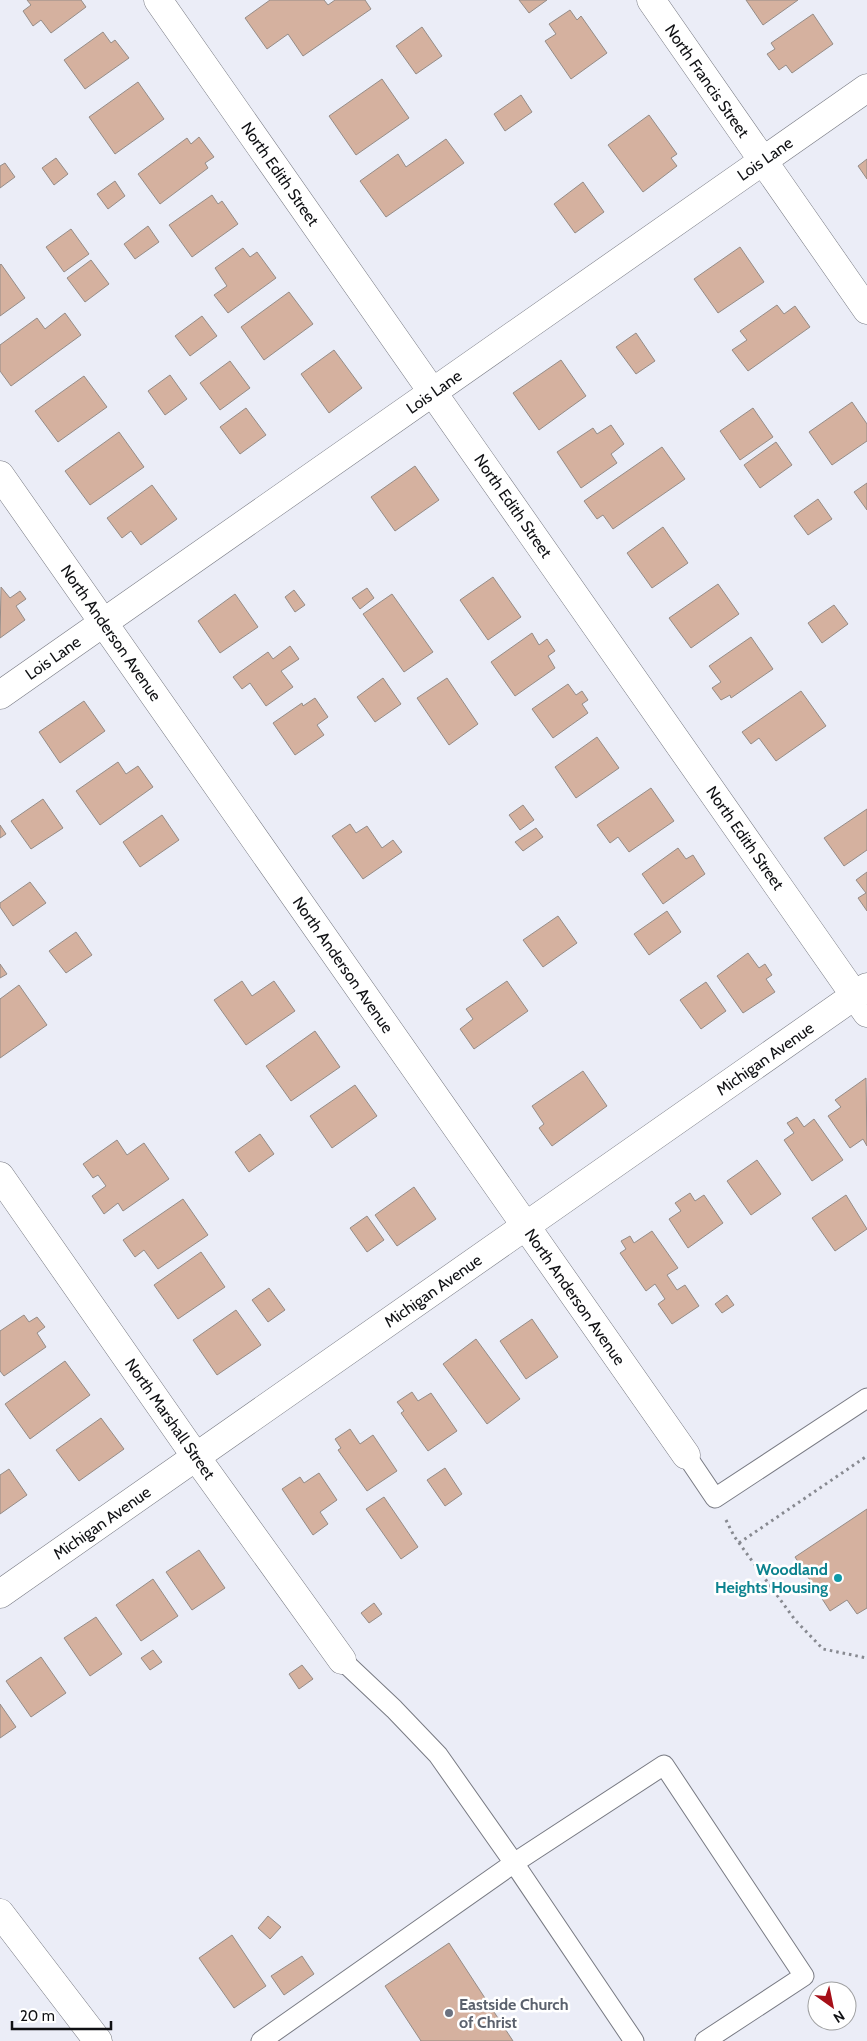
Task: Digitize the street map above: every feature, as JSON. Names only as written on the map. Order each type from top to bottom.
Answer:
[{"type":"street","name":"North Edith Street","points":[[158,0],[433,393],[863,999]]},
{"type":"street","name":"North Francis Street","points":[[651,0],[867,310]]},
{"type":"street","name":"Lois Lane","points":[[0,695],[867,88]]},
{"type":"street","name":"North Anderson Avenue","points":[[0,474],[686,1455]]},
{"type":"street","name":"Michigan Avenue","points":[[0,1594],[526,1226],[863,999]]},
{"type":"street","name":"North Marshall Street","points":[[0,1176],[196,1457],[342,1660]]},
{"type":"street","points":[[0,1912],[98,2041]]},
{"type":"lane","points":[[686,1455],[715,1498],[867,1398]]},
{"type":"lane","points":[[342,1660],[394,1709],[438,1755],[514,1863],[634,2041]]},
{"type":"lane","points":[[261,2041],[514,1863],[664,1765],[804,1976],[706,2041]]},
{"type":"path","points":[[739,1543],[867,1456]]},
{"type":"path","points":[[715,1498],[739,1543],[795,1620],[823,1649],[867,1658]]},
{"type":"building","points":[[27,0],[81,0],[86,7],[51,33],[41,20],[33,26],[23,11],[31,5]]},
{"type":"building","points":[[270,0],[324,0],[328,5],[335,0],[365,0],[371,9],[303,56],[288,34],[267,49],[245,18]]},
{"type":"building","points":[[519,0],[547,0],[529,13]]},
{"type":"building","points":[[746,0],[798,0],[763,25]]},
{"type":"building","points":[[570,10],[577,20],[581,16],[607,53],[571,79],[545,41],[556,34],[549,24]]},
{"type":"building","points":[[813,14],[833,44],[792,73],[786,65],[779,70],[767,54],[775,49],[771,43]]},
{"type":"building","points":[[422,27],[442,56],[416,74],[396,46]]},
{"type":"building","points":[[103,32],[111,43],[115,40],[129,58],[85,89],[64,60]]},
{"type":"building","points":[[382,79],[409,118],[356,155],[329,116]]},
{"type":"building","points":[[138,82],[164,119],[115,154],[89,117]]},
{"type":"building","points":[[521,95],[532,112],[505,131],[494,114]]},
{"type":"building","points":[[649,115],[677,154],[671,158],[677,166],[643,192],[608,145]]},
{"type":"building","points":[[199,137],[214,157],[205,163],[208,168],[160,204],[138,174],[187,138],[191,144]]},
{"type":"building","points":[[446,139],[464,163],[386,217],[360,181],[398,154],[406,167]]},
{"type":"building","points":[[56,158],[68,174],[54,185],[42,168]]},
{"type":"building","points":[[867,159],[867,179],[858,166]]},
{"type":"building","points":[[5,163],[15,177],[0,188],[0,166]]},
{"type":"building","points":[[115,181],[125,196],[108,209],[97,194]]},
{"type":"building","points":[[583,182],[604,212],[575,233],[554,204]]},
{"type":"building","points":[[212,195],[218,204],[222,201],[238,224],[192,257],[169,225]]},
{"type":"building","points":[[148,226],[159,242],[135,259],[124,244]]},
{"type":"building","points":[[71,229],[89,254],[64,272],[46,247]]},
{"type":"building","points":[[740,247],[764,282],[718,313],[694,279]]},
{"type":"building","points":[[243,248],[250,257],[257,252],[276,278],[228,313],[214,295],[227,286],[215,268]]},
{"type":"building","points":[[91,260],[109,284],[85,302],[67,278]]},
{"type":"building","points":[[0,265],[25,298],[0,316]]},
{"type":"building","points":[[289,292],[313,324],[264,360],[241,327]]},
{"type":"building","points":[[777,305],[784,314],[795,306],[810,327],[748,371],[732,350],[747,340],[740,331]]},
{"type":"building","points":[[65,313],[81,335],[11,386],[0,371],[0,345],[37,318],[45,329]]},
{"type":"building","points":[[202,316],[217,336],[190,356],[175,336]]},
{"type":"building","points":[[636,333],[655,361],[636,374],[616,347]]},
{"type":"building","points":[[334,350],[362,388],[329,413],[301,374]]},
{"type":"building","points":[[561,360],[586,396],[539,430],[513,393]]},
{"type":"building","points":[[230,361],[250,388],[220,410],[200,383]]},
{"type":"building","points":[[170,375],[187,399],[165,415],[148,391]]},
{"type":"building","points":[[84,376],[107,407],[58,442],[35,411]]},
{"type":"building","points":[[852,402],[867,424],[867,441],[832,465],[809,432]]},
{"type":"building","points":[[246,408],[266,435],[240,454],[220,427]]},
{"type":"building","points":[[753,408],[773,437],[740,460],[720,431]]},
{"type":"building","points":[[611,425],[624,444],[611,454],[617,463],[581,488],[557,452],[593,428],[597,434]]},
{"type":"building","points":[[119,432],[144,467],[90,505],[65,471]]},
{"type":"building","points":[[776,442],[792,465],[760,488],[744,465]]},
{"type":"building","points":[[662,447],[685,479],[613,529],[603,515],[597,519],[584,501]]},
{"type":"building","points":[[415,466],[439,500],[395,531],[371,497]]},
{"type":"building","points":[[867,483],[867,510],[854,492]]},
{"type":"building","points":[[152,485],[177,519],[141,545],[131,531],[122,538],[107,518]]},
{"type":"building","points":[[818,499],[832,519],[808,535],[794,516]]},
{"type":"building","points":[[663,527],[688,563],[652,588],[627,553]]},
{"type":"building","points":[[493,577],[521,617],[488,640],[460,600]]},
{"type":"building","points":[[718,584],[739,614],[691,648],[669,618]]},
{"type":"building","points":[[1,587],[10,598],[20,591],[26,599],[16,606],[25,620],[0,638]]},
{"type":"building","points":[[367,588],[374,598],[360,609],[352,598]]},
{"type":"building","points":[[294,590],[305,605],[295,612],[285,597]]},
{"type":"building","points":[[235,594],[258,627],[220,653],[198,621]]},
{"type":"building","points":[[392,594],[433,652],[404,672],[363,614]]},
{"type":"building","points":[[834,605],[848,624],[822,643],[808,623]]},
{"type":"building","points":[[532,633],[539,645],[547,639],[555,651],[548,656],[555,668],[515,696],[491,662]]},
{"type":"building","points":[[751,637],[773,669],[731,698],[730,695],[721,700],[712,688],[721,682],[709,666]]},
{"type":"building","points":[[290,646],[299,659],[281,671],[293,687],[266,706],[250,683],[242,689],[233,677],[268,652],[273,659]]},
{"type":"building","points":[[383,678],[401,704],[375,722],[357,697]]},
{"type":"building","points":[[447,678],[478,724],[449,745],[417,698]]},
{"type":"building","points":[[568,684],[576,695],[582,691],[588,700],[582,704],[588,713],[553,738],[532,709]]},
{"type":"building","points":[[801,691],[826,726],[776,761],[759,738],[751,744],[742,732]]},
{"type":"building","points":[[315,698],[328,717],[317,725],[324,735],[295,755],[273,723],[302,703],[303,706]]},
{"type":"building","points":[[84,701],[105,731],[60,763],[39,732]]},
{"type":"building","points":[[597,737],[619,768],[576,798],[555,767]]},
{"type":"building","points":[[118,762],[126,774],[138,766],[153,787],[100,825],[76,791]]},
{"type":"building","points":[[651,788],[674,821],[629,852],[618,837],[610,843],[597,825]]},
{"type":"building","points":[[43,799],[63,828],[31,849],[11,821]]},
{"type":"building","points":[[523,805],[534,820],[520,830],[509,815]]},
{"type":"building","points":[[867,809],[867,850],[844,866],[824,838]]},
{"type":"building","points":[[162,815],[179,840],[140,867],[123,842]]},
{"type":"building","points":[[350,824],[356,833],[367,826],[382,848],[393,840],[402,852],[363,879],[332,836]]},
{"type":"building","points":[[0,825],[6,834],[0,838]]},
{"type":"building","points":[[536,828],[543,837],[523,851],[515,842]]},
{"type":"building","points":[[678,848],[686,859],[693,855],[705,874],[663,904],[642,874]]},
{"type":"building","points":[[867,872],[867,911],[858,898],[866,893],[856,880]]},
{"type":"building","points":[[30,882],[46,903],[13,926],[0,907],[0,903]]},
{"type":"building","points":[[667,911],[681,932],[649,955],[634,934]]},
{"type":"building","points":[[558,916],[577,943],[543,967],[523,940]]},
{"type":"building","points":[[76,932],[92,955],[66,973],[49,951]]},
{"type":"building","points":[[748,953],[759,968],[765,964],[772,975],[766,979],[775,992],[743,1013],[717,976]]},
{"type":"building","points":[[0,964],[7,974],[0,978]]},
{"type":"building","points":[[242,981],[252,996],[274,981],[295,1011],[246,1045],[214,1000]]},
{"type":"building","points":[[507,981],[528,1011],[474,1049],[460,1029],[473,1019],[466,1009]]},
{"type":"building","points":[[706,982],[726,1011],[701,1029],[680,1000]]},
{"type":"building","points":[[19,985],[47,1025],[0,1058],[0,999]]},
{"type":"building","points":[[315,1031],[340,1067],[291,1101],[266,1066]]},
{"type":"building","points":[[583,1071],[607,1106],[552,1146],[539,1128],[544,1124],[532,1106]]},
{"type":"building","points":[[866,1078],[867,1146],[863,1139],[850,1148],[828,1116],[841,1107],[835,1100]]},
{"type":"building","points":[[355,1085],[377,1116],[332,1148],[310,1116]]},
{"type":"building","points":[[797,1117],[804,1127],[814,1119],[843,1160],[812,1181],[784,1140],[794,1133],[787,1123]]},
{"type":"building","points":[[260,1134],[274,1154],[249,1172],[235,1152]]},
{"type":"building","points":[[117,1140],[127,1155],[144,1143],[169,1179],[123,1211],[118,1203],[104,1214],[92,1196],[106,1186],[98,1175],[93,1178],[83,1164]]},
{"type":"building","points":[[757,1160],[781,1194],[751,1215],[727,1181]]},
{"type":"building","points":[[414,1187],[436,1219],[397,1246],[375,1215]]},
{"type":"building","points":[[690,1193],[695,1201],[704,1195],[723,1223],[688,1248],[669,1219],[681,1211],[675,1203]]},
{"type":"building","points":[[846,1195],[867,1229],[835,1251],[812,1218]]},
{"type":"building","points":[[183,1199],[208,1235],[158,1269],[144,1250],[135,1257],[123,1240]]},
{"type":"building","points":[[367,1216],[384,1240],[367,1252],[350,1228]]},
{"type":"building","points":[[652,1231],[678,1268],[667,1275],[677,1290],[685,1285],[699,1306],[672,1324],[658,1304],[665,1299],[655,1284],[646,1291],[620,1253],[626,1249],[621,1241],[630,1236],[634,1243]]},
{"type":"building","points":[[201,1252],[225,1287],[178,1319],[154,1285]]},
{"type":"building","points":[[269,1288],[285,1310],[268,1322],[252,1300]]},
{"type":"building","points":[[727,1295],[734,1305],[722,1313],[715,1304]]},
{"type":"building","points":[[236,1310],[261,1345],[217,1375],[193,1340]]},
{"type":"building","points":[[24,1315],[29,1322],[37,1317],[45,1327],[37,1333],[46,1347],[4,1376],[0,1371],[0,1331]]},
{"type":"building","points":[[532,1319],[558,1357],[526,1379],[500,1341]]},
{"type":"building","points":[[476,1339],[520,1399],[487,1424],[443,1364]]},
{"type":"building","points":[[65,1361],[90,1395],[30,1439],[5,1404]]},
{"type":"building","points":[[412,1392],[418,1401],[431,1393],[457,1431],[428,1451],[401,1413],[404,1411],[397,1402]]},
{"type":"building","points":[[101,1418],[124,1449],[79,1481],[56,1450]]},
{"type":"building","points":[[350,1429],[360,1444],[373,1435],[397,1471],[367,1491],[338,1450],[341,1448],[335,1439]]},
{"type":"building","points":[[445,1468],[462,1494],[445,1506],[427,1480]]},
{"type":"building","points":[[9,1469],[27,1495],[0,1514],[0,1475]]},
{"type":"building","points":[[319,1473],[337,1500],[320,1512],[328,1524],[313,1535],[282,1489],[300,1477],[304,1483]]},
{"type":"building","points":[[384,1497],[418,1547],[401,1559],[366,1509]]},
{"type":"building","name":"Woodland Heights Housing","points":[[867,1509],[867,1608],[857,1614],[847,1600],[830,1611],[795,1557]]},
{"type":"building","points":[[199,1550],[225,1588],[192,1610],[166,1572]]},
{"type":"building","points":[[153,1579],[178,1616],[141,1641],[116,1605]]},
{"type":"building","points":[[374,1603],[382,1614],[369,1623],[361,1613]]},
{"type":"building","points":[[96,1617],[122,1654],[90,1676],[64,1638]]},
{"type":"building","points":[[153,1650],[162,1662],[150,1670],[141,1658]]},
{"type":"building","points":[[41,1657],[66,1693],[31,1717],[6,1681]]},
{"type":"building","points":[[302,1665],[313,1679],[299,1689],[289,1674]]},
{"type":"building","points":[[0,1704],[16,1727],[0,1738]]},
{"type":"building","points":[[268,1916],[281,1927],[270,1939],[258,1928]]},
{"type":"building","points":[[232,1935],[266,1986],[234,2008],[199,1958]]},
{"type":"building","name":"Eastside Church of Christ","points":[[449,1943],[513,2041],[421,2041],[385,1986]]},
{"type":"building","points":[[302,1956],[314,1974],[284,1995],[271,1976]]},
{"type":"place","name":"Woodland Heights Housing","points":[[838,1578]]},
{"type":"place","name":"Eastside Church of Christ","points":[[449,2013]]}]
